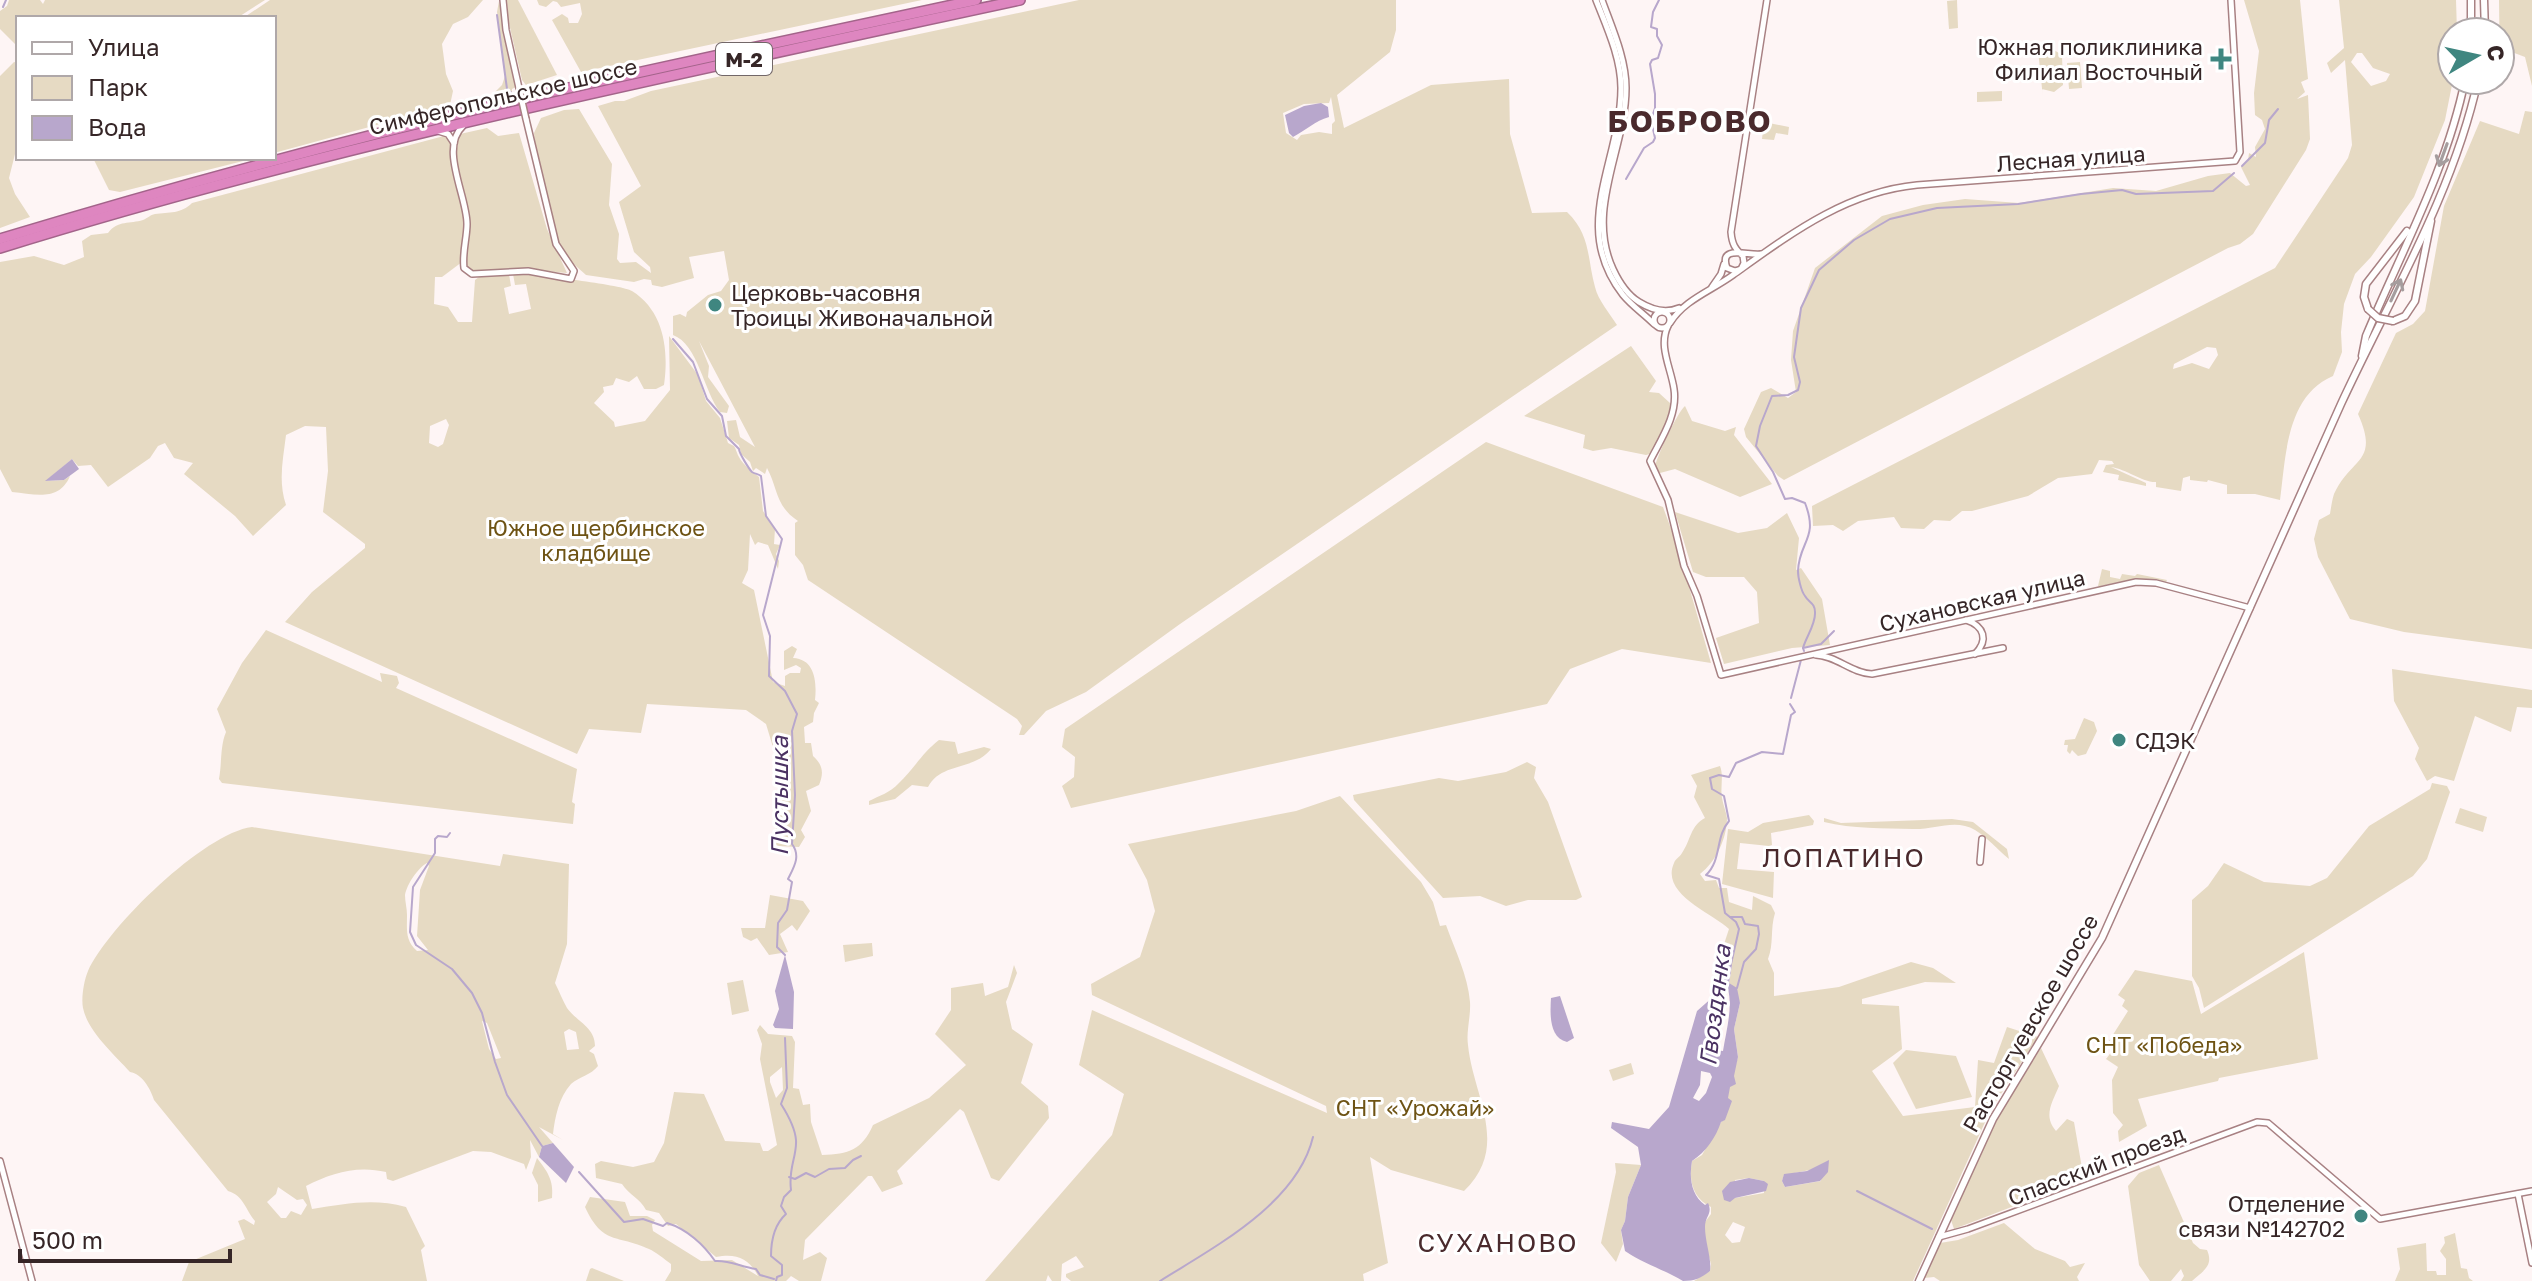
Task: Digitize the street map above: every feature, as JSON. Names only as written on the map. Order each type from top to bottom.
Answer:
[{"type":"highway","name":"Симферопольское шоссе","points":[[0,239],[248,168],[457,115],[976,0]]},
{"type":"highway","name":"Симферопольское шоссе","points":[[0,248],[250,176],[427,131],[1020,0]]},
{"type":"main road","points":[[2361,360],[2366,336],[2452,131],[2461,96]]},
{"type":"main road","points":[[2361,360],[2376,336],[2433,210],[2465,132],[2474,96]]},
{"type":"main road","points":[[2418,215],[2366,284],[2364,297],[2368,309],[2378,318],[2393,321],[2405,316],[2415,301],[2433,210]]},
{"type":"main road","name":"Расторгуевское шоссе","points":[[1919,1281],[1993,1119],[2102,938],[2361,360]]},
{"type":"street","points":[[468,122],[457,133],[454,144],[455,169],[467,225],[464,268],[472,274],[528,271],[571,279],[574,271],[556,244],[507,37],[503,0]]},
{"type":"street","points":[[1709,290],[1721,274],[1731,232],[1767,0]]},
{"type":"street","name":"Лесная улица","points":[[1762,253],[1832,209],[1886,189],[2235,161],[2240,152],[2231,0]]},
{"type":"street","points":[[1600,2],[1622,60],[1626,84],[1624,114],[1603,207],[1606,247],[1616,276],[1630,296],[1665,312],[1670,318],[1664,340]]},
{"type":"street","points":[[1600,2],[1621,84],[1619,112],[1600,195],[1598,232],[1613,279],[1624,296],[1656,326],[1664,340]]},
{"type":"street","points":[[427,131],[448,134],[454,144]]},
{"type":"street","points":[[1731,232],[1737,252],[1744,259],[1741,269]]},
{"type":"street","points":[[1725,260],[1728,254],[1737,252],[1762,253]]},
{"type":"street","points":[[1656,326],[1655,316],[1684,306],[1762,253]]},
{"type":"street","points":[[1725,260],[1730,270],[1741,269]]},
{"type":"street","points":[[1656,326],[1664,329],[1684,306]]},
{"type":"street","name":"Сухановская улица","points":[[1664,340],[1675,389],[1669,424],[1650,466],[1664,489],[1684,566],[1697,596],[1721,675],[2142,582],[2250,608]]},
{"type":"street","points":[[1966,620],[1978,625],[1983,634],[1982,646],[1974,654]]},
{"type":"street","points":[[1844,664],[1839,653],[1848,646]]},
{"type":"street","points":[[1803,656],[1830,657],[1855,672],[1872,674],[2003,648]]},
{"type":"street","points":[[1980,862],[1982,839]]},
{"type":"street","name":"Спасский проезд","points":[[1939,1237],[1954,1235],[2233,1130],[2264,1122],[2375,1217],[2385,1220],[2518,1194]]},
{"type":"street","points":[[0,1161],[32,1281]]},
{"type":"street","points":[[2532,1191],[2518,1194],[2532,1263]]},
{"type":"green space","points":[[9,0],[40,0],[43,4],[45,0],[265,0],[240,16],[16,16],[16,45],[0,29],[0,11]]},
{"type":"green space","points":[[270,0],[483,0],[468,17],[453,24],[442,44],[446,74],[453,91],[450,105],[276,152],[276,16],[246,16]]},
{"type":"green space","points":[[507,0],[518,0],[557,75],[526,85],[522,80],[508,19]]},
{"type":"green space","points":[[537,0],[922,0],[581,72],[552,20],[562,14],[569,23],[578,23],[582,14],[580,3],[561,7],[553,1],[546,7],[539,5]]},
{"type":"green space","points":[[1079,0],[1396,0],[1396,30],[1390,52],[1337,95],[1344,128],[1431,85],[1509,79],[1510,134],[1532,213],[1567,212],[1575,221],[1587,247],[1601,302],[1617,325],[1180,624],[1086,692],[1046,711],[1024,735],[1019,735],[1022,726],[1017,719],[808,580],[803,565],[795,555],[795,523],[798,521],[781,503],[767,468],[765,474],[756,468],[753,471],[750,462],[741,454],[739,445],[729,438],[727,421],[736,420],[740,437],[755,447],[699,341],[709,366],[708,377],[729,406],[727,413],[720,412],[714,403],[689,348],[673,335],[673,316],[680,314],[686,317],[687,312],[708,295],[721,291],[729,280],[724,251],[689,257],[694,278],[662,287],[652,285],[651,280],[634,282],[586,275],[568,259],[559,245],[534,133],[541,118],[564,110],[579,109],[612,164],[609,205],[619,234],[617,259],[620,263],[636,262],[651,273],[650,267],[634,252],[619,202],[641,186],[598,106],[651,91]],"holes":[[[1331,97],[1335,121],[1332,134],[1319,132],[1301,135],[1297,140],[1286,133],[1283,113],[1304,104],[1329,103]]]},
{"type":"green space","points":[[1957,0],[1958,28],[1949,29],[1947,1]]},
{"type":"green space","points":[[2244,0],[2300,0],[2308,79],[2301,82],[2305,92],[2297,99],[2308,95],[2310,139],[2253,234],[2240,244],[1784,480],[1778,476],[1746,437],[1744,429],[1761,392],[1771,388],[1788,398],[1796,392],[1791,360],[1793,331],[1815,268],[1882,216],[1923,205],[1965,199],[2019,203],[2113,188],[2156,191],[2230,173],[2246,186],[2250,185],[2241,167],[2248,161],[2249,153],[2256,157],[2255,147],[2265,129],[2262,120],[2255,115],[2259,51]]},
{"type":"green space","points":[[2339,0],[2456,0],[2456,16],[2436,16],[2436,96],[2450,96],[2445,120],[2414,197],[2355,274],[2344,304],[2342,352],[2333,376],[2317,385],[2297,412],[2287,447],[2280,500],[2255,494],[2227,494],[2227,485],[2208,480],[2190,480],[2190,476],[2183,478],[2181,491],[2156,487],[2156,482],[2111,467],[2146,483],[2146,486],[2118,480],[2119,475],[2103,472],[2106,465],[2114,464],[2112,461],[2099,460],[2092,474],[2058,478],[2028,496],[1962,511],[1950,521],[1934,520],[1924,529],[1901,528],[1894,517],[1858,521],[1843,531],[1833,525],[1813,526],[1812,506],[2275,268],[2348,158],[2352,145],[2345,60],[2331,73],[2327,63],[2344,48]],"holes":[[[2357,53],[2362,53],[2373,68],[2390,74],[2386,81],[2371,86],[2351,62]],[[2207,347],[2216,348],[2218,355],[2209,369],[2192,363],[2173,369],[2174,364]]]},
{"type":"green space","points":[[2499,0],[2532,0],[2532,86],[2525,57],[2516,54],[2516,16],[2499,16]]},
{"type":"green space","points":[[499,1],[516,87],[512,89],[512,94],[517,95],[495,98],[494,93],[505,76],[497,12]]},
{"type":"green space","points":[[2038,50],[2041,53],[2054,50],[2062,55],[2063,85],[2054,92],[2042,89]]},
{"type":"green space","points":[[16,62],[16,150],[9,178],[30,217],[0,228],[0,76]]},
{"type":"green space","points":[[2080,62],[2082,88],[2069,89],[2067,63]]},
{"type":"green space","points":[[2002,91],[2002,101],[1977,102],[1977,92]]},
{"type":"green space","points":[[2525,111],[2532,112],[2532,649],[2404,632],[2350,619],[2318,557],[2314,539],[2319,520],[2330,514],[2334,494],[2365,451],[2364,430],[2358,414],[2396,333],[2413,324],[2425,311],[2444,206],[2480,121],[2519,134]]},
{"type":"green space","points":[[1764,122],[1789,127],[1788,135],[1776,133],[1774,140],[1762,139]]},
{"type":"green space","points":[[487,128],[498,136],[519,133],[547,229],[567,273],[523,269],[473,272],[467,269],[469,223],[457,146],[460,134]]},
{"type":"green space","name":"Южное щербинское кладбище","points":[[444,136],[452,144],[455,178],[466,224],[462,262],[442,277],[435,277],[434,304],[448,307],[458,322],[472,322],[475,280],[509,274],[511,286],[504,288],[509,314],[531,309],[526,284],[515,285],[513,274],[527,273],[626,289],[643,299],[658,320],[662,332],[666,358],[664,385],[644,389],[637,376],[629,382],[616,378],[613,385],[603,387],[604,392],[594,403],[614,422],[615,427],[645,421],[670,390],[669,336],[698,375],[706,401],[720,418],[728,443],[734,446],[743,463],[759,477],[763,511],[775,529],[774,544],[780,545],[776,554],[778,569],[768,545],[758,542],[755,545],[750,534],[748,570],[742,583],[754,590],[773,682],[785,686],[785,676],[800,673],[801,668],[796,665],[784,670],[784,651],[792,646],[797,649],[793,658],[806,662],[813,673],[815,700],[819,703],[813,722],[804,727],[805,743],[811,743],[813,756],[822,769],[822,777],[819,785],[806,791],[811,811],[801,830],[805,837],[799,847],[777,846],[774,840],[783,797],[779,767],[766,724],[746,710],[647,704],[641,733],[589,729],[577,754],[285,622],[312,592],[365,548],[365,544],[323,512],[328,471],[326,427],[305,426],[286,435],[282,479],[286,505],[253,536],[235,516],[184,474],[193,463],[174,458],[165,443],[158,446],[150,458],[108,487],[91,465],[78,466],[72,459],[46,481],[64,480],[70,476],[60,490],[38,495],[12,492],[0,469],[0,262],[34,256],[64,265],[84,257],[82,241],[91,235],[108,233],[120,224],[143,220],[153,214],[179,211],[192,203]],"holes":[[[446,419],[449,425],[443,444],[438,447],[429,443],[430,426]]]},
{"type":"green space","points":[[94,160],[247,160],[120,192],[109,190]]},
{"type":"green space","points":[[1631,346],[1656,381],[1649,392],[1659,393],[1670,403],[1667,423],[1650,454],[1611,448],[1593,451],[1583,448],[1585,435],[1524,416]]},
{"type":"green space","points":[[1685,406],[1692,421],[1725,431],[1736,427],[1734,435],[1772,484],[1740,497],[1675,469],[1660,473],[1655,467],[1659,454]]},
{"type":"green space","points":[[1486,442],[1663,507],[1711,663],[1622,649],[1570,669],[1547,704],[1071,808],[1062,786],[1074,777],[1075,757],[1062,747],[1065,729]]},
{"type":"green space","points":[[1675,512],[1738,533],[1767,528],[1787,513],[1799,538],[1796,570],[1801,568],[1822,599],[1830,645],[1792,648],[1724,664],[1716,638],[1759,623],[1757,592],[1744,577],[1706,577],[1693,572]]},
{"type":"green space","points":[[2102,569],[2110,571],[2110,577],[2120,579],[2122,574],[2137,574],[2167,580],[2133,580],[2101,588],[2098,586]]},
{"type":"green space","points":[[266,630],[382,682],[380,673],[397,676],[399,683],[396,688],[577,769],[572,802],[575,804],[573,824],[222,783],[219,779],[226,732],[217,709],[242,663]]},
{"type":"green space","points":[[2392,669],[2532,690],[2532,708],[2517,707],[2511,732],[2475,716],[2454,781],[2435,776],[2427,781],[2415,759],[2419,748],[2394,701]]},
{"type":"green space","points":[[2084,718],[2094,722],[2097,731],[2086,754],[2078,756],[2072,750],[2070,754],[2068,745],[2064,745],[2065,740],[2075,739]]},
{"type":"green space","points":[[939,740],[955,742],[958,754],[984,747],[991,749],[976,761],[941,774],[928,787],[912,785],[895,799],[869,805],[869,801],[895,787]]},
{"type":"green space","points":[[1527,762],[1536,767],[1534,778],[1548,802],[1582,897],[1576,900],[1528,900],[1506,906],[1480,896],[1443,898],[1354,800],[1353,795],[1439,778],[1458,781],[1506,772]]},
{"type":"green space","points":[[1720,766],[1726,826],[1716,856],[1700,874],[1705,881],[1716,880],[1719,888],[1727,888],[1729,902],[1752,910],[1753,896],[1771,905],[1775,913],[1768,959],[1774,973],[1774,996],[1839,987],[1911,962],[1933,968],[1956,983],[1925,982],[1862,999],[1862,1004],[1899,1006],[1902,1049],[1872,1071],[1903,1116],[1975,1107],[1978,1060],[1994,1063],[2007,1027],[2038,1037],[1991,1109],[1913,1281],[1694,1281],[1710,1271],[1705,1222],[1711,1214],[1711,1207],[1700,1199],[1694,1189],[1692,1161],[1702,1155],[1725,1119],[1727,1093],[1738,1057],[1734,1029],[1740,1003],[1729,983],[1732,966],[1729,965],[1725,972],[1726,960],[1720,956],[1729,929],[1690,902],[1674,884],[1672,874],[1675,861],[1694,829],[1705,818],[1694,797],[1697,786],[1691,775]],"holes":[[[1815,1169],[1821,1181],[1785,1187],[1782,1181],[1784,1175]],[[1749,1178],[1764,1181],[1764,1193],[1735,1198],[1735,1180]],[[1733,1222],[1745,1227],[1740,1242],[1732,1243],[1725,1235]]]},
{"type":"green space","points":[[2432,783],[2447,786],[2450,792],[2427,859],[2413,876],[2204,1008],[2192,976],[2192,900],[2208,886],[2224,863],[2264,882],[2310,886],[2327,878],[2369,826],[2430,789]]},
{"type":"green space","name":"СНТ «Урожай»","points":[[1340,796],[1421,882],[1433,902],[1440,926],[1446,925],[1461,963],[1470,1002],[1468,1045],[1471,1064],[1486,1120],[1485,1156],[1478,1174],[1464,1191],[1391,1170],[1370,1157],[1388,1263],[1363,1274],[1364,1281],[1071,1281],[1066,1274],[1084,1267],[1076,1256],[1062,1264],[1061,1281],[1052,1281],[1048,1275],[1046,1281],[985,1281],[1112,1135],[1124,1094],[1079,1065],[1092,1010],[1327,1113],[1326,1106],[1092,995],[1091,984],[1140,957],[1155,911],[1147,880],[1128,844],[1296,811]]},
{"type":"green space","points":[[2460,808],[2487,817],[2483,832],[2455,823]]},
{"type":"green space","points":[[1809,815],[1814,821],[1813,825],[1771,833],[1772,845],[1740,843],[1737,869],[1774,872],[1773,898],[1722,884],[1728,829],[1748,832],[1763,823]]},
{"type":"green space","points":[[1824,818],[1841,823],[1952,819],[1973,822],[2007,849],[2009,859],[1984,836],[1960,825],[1921,829],[1868,828],[1824,822]]},
{"type":"green space","points":[[252,827],[500,866],[503,854],[569,864],[567,944],[555,983],[567,1008],[592,1034],[595,1046],[589,1051],[594,1054],[598,1066],[571,1084],[563,1095],[553,1134],[563,1140],[539,1127],[553,1143],[542,1146],[539,1157],[530,1140],[531,1157],[526,1170],[524,1164],[491,1152],[473,1151],[393,1181],[387,1179],[386,1172],[355,1170],[325,1177],[306,1186],[312,1209],[370,1202],[406,1207],[425,1246],[421,1250],[427,1281],[182,1281],[189,1262],[245,1239],[238,1221],[244,1219],[254,1225],[255,1221],[241,1200],[228,1191],[154,1100],[145,1082],[130,1072],[96,1034],[83,1008],[84,984],[99,952],[136,908],[184,864],[232,833]],"holes":[[[427,863],[429,866],[420,890],[417,936],[428,950],[417,951],[410,943],[408,934],[405,895],[417,872]],[[482,1021],[487,1023],[501,1058],[496,1059],[489,1049]],[[569,1029],[576,1032],[579,1049],[567,1050],[564,1032]],[[278,1187],[297,1200],[303,1199],[307,1205],[301,1215],[291,1211],[286,1218],[281,1218],[267,1202],[276,1194]]]},
{"type":"green space","points":[[770,895],[803,901],[810,911],[797,931],[792,925],[780,934],[788,952],[769,955],[757,938],[751,941],[743,937],[741,928],[765,928]]},
{"type":"green space","points":[[872,943],[873,956],[845,962],[843,945]]},
{"type":"green space","name":"СНТ «Победа»","points":[[2304,952],[2318,1059],[2219,1078],[2218,1081],[2138,1099],[2147,1126],[2119,1142],[2118,1131],[2123,1125],[2113,1113],[2112,1080],[2118,1067],[2106,1059],[2115,1047],[2109,1041],[2128,1011],[2122,1006],[2125,1000],[2118,995],[2135,970],[2192,981],[2201,1014]]},
{"type":"green space","points":[[1014,965],[1017,973],[1006,1002],[1012,1029],[1033,1044],[1021,1083],[1048,1106],[1049,1118],[999,1181],[991,1178],[964,1112],[960,1109],[897,1171],[903,1184],[882,1192],[872,1176],[868,1176],[805,1240],[803,1260],[820,1252],[827,1258],[821,1281],[799,1281],[791,1276],[786,1281],[665,1281],[671,1264],[649,1249],[605,1233],[598,1228],[585,1207],[590,1197],[625,1202],[630,1216],[647,1216],[655,1220],[653,1231],[701,1261],[732,1260],[758,1276],[741,1258],[716,1257],[676,1224],[668,1226],[659,1213],[646,1210],[622,1184],[596,1178],[595,1164],[601,1161],[633,1167],[654,1162],[664,1143],[674,1092],[704,1094],[725,1141],[760,1143],[763,1151],[777,1145],[760,1059],[762,1044],[757,1030],[760,1025],[768,1034],[792,1036],[795,1042],[793,1088],[799,1089],[803,1105],[810,1104],[811,1122],[822,1155],[854,1149],[873,1125],[929,1098],[966,1065],[935,1034],[951,1010],[951,988],[983,983],[985,996],[1008,987]],"holes":[[[782,1067],[783,1090],[776,1098],[770,1082],[770,1077]]]},
{"type":"green space","points":[[743,980],[749,1011],[732,1015],[727,983]]},
{"type":"green space","points":[[2041,1048],[2059,1086],[2050,1109],[2052,1125],[2056,1131],[2067,1119],[2074,1122],[2082,1168],[2078,1178],[2057,1183],[2051,1192],[2033,1186],[2022,1203],[1954,1229],[1951,1220],[1995,1122]]},
{"type":"green space","points":[[1906,1050],[1956,1056],[1972,1097],[1916,1109],[1893,1063]]},
{"type":"green space","points":[[1631,1063],[1634,1074],[1613,1081],[1609,1070]]},
{"type":"green space","points":[[537,1158],[552,1186],[552,1198],[538,1202],[538,1185],[532,1173]]},
{"type":"green space","points":[[1615,1163],[1641,1165],[1628,1197],[1621,1230],[1623,1244],[1616,1262],[1601,1243],[1616,1172]]},
{"type":"green space","points":[[2159,1165],[2193,1243],[2207,1250],[2209,1256],[2206,1268],[2192,1281],[2181,1281],[2184,1276],[2181,1269],[2171,1281],[2150,1281],[2139,1265],[2128,1186],[2139,1173]]},
{"type":"green space","points":[[2004,1223],[2035,1249],[2065,1261],[2070,1267],[2085,1263],[2077,1277],[2079,1281],[1940,1281],[1934,1277],[1924,1278],[1940,1243],[1958,1240]]},
{"type":"green space","points":[[2455,1233],[2461,1268],[2467,1269],[2473,1281],[2395,1281],[2400,1269],[2397,1248],[2426,1243],[2427,1271],[2446,1275],[2446,1259],[2440,1251],[2445,1243],[2444,1237]]},
{"type":"green space","points":[[592,1268],[624,1281],[586,1281]]},
{"type":"water","points":[[1321,103],[1328,107],[1329,117],[1293,137],[1285,115],[1304,106]]},
{"type":"water","points":[[72,459],[79,469],[64,480],[45,481]]},
{"type":"water","points":[[785,955],[794,992],[793,1029],[775,1028],[773,1025],[779,1009],[775,991]]},
{"type":"water","points":[[1729,964],[1732,965],[1729,983],[1737,988],[1740,1003],[1734,1029],[1738,1057],[1734,1076],[1736,1084],[1730,1087],[1728,1098],[1732,1101],[1725,1120],[1706,1149],[1692,1161],[1691,1167],[1694,1191],[1700,1201],[1705,1205],[1708,1203],[1709,1207],[1705,1227],[1710,1271],[1698,1279],[1683,1281],[1625,1251],[1621,1230],[1628,1197],[1641,1165],[1638,1147],[1611,1128],[1612,1122],[1649,1129],[1669,1107],[1697,1011],[1714,996]],"holes":[[[1724,989],[1728,989],[1730,1004],[1723,1051],[1708,1049],[1706,1045],[1714,1013]],[[1701,1071],[1710,1073],[1712,1077],[1699,1101],[1693,1098],[1700,1085]]]},
{"type":"water","points":[[1560,996],[1574,1038],[1567,1042],[1557,1036],[1552,1024],[1551,998]]},
{"type":"water","points":[[553,1143],[574,1167],[566,1183],[539,1157],[542,1146]]},
{"type":"water","points":[[1829,1160],[1828,1172],[1820,1181],[1785,1187],[1782,1181],[1784,1174],[1807,1171]]},
{"type":"water","points":[[1749,1178],[1768,1184],[1766,1191],[1730,1202],[1724,1200],[1722,1191],[1730,1182]]},
{"type":"waterway","points":[[3,7],[6,0]]},
{"type":"waterway","name":"Гвоздянка","points":[[1626,179],[1644,148],[1655,138],[1651,120],[1655,94],[1650,64],[1658,58],[1662,45],[1657,29],[1651,27],[1659,0]]},
{"type":"waterway","points":[[497,15],[507,89],[513,94]]},
{"type":"waterway","points":[[2242,166],[2265,143],[2269,120],[2278,109]]},
{"type":"waterway","points":[[1803,648],[1815,617],[1814,607],[1804,594],[1798,574],[1809,532],[1809,515],[1805,503],[1785,499],[1773,472],[1756,446],[1772,396],[1788,395],[1798,390],[1800,382],[1794,357],[1801,308],[1819,270],[1854,240],[1890,219],[1937,208],[2018,204],[2122,190],[2136,194],[2213,191],[2234,173]]},
{"type":"waterway","name":"Пустышка","points":[[673,339],[693,362],[707,399],[722,416],[726,436],[739,449],[752,472],[761,476],[766,516],[782,539],[763,615],[770,636],[769,676],[785,691],[797,714],[792,731],[795,795],[792,844],[796,857],[788,879],[792,882],[787,910],[778,923],[777,947],[785,955]]},
{"type":"waterway","name":"Гвоздянка","points":[[1804,651],[1803,648],[1821,644],[1834,631]]},
{"type":"waterway","name":"Гвоздянка","points":[[1791,698],[1801,660]]},
{"type":"waterway","name":"Гвоздянка","points":[[1731,964],[1739,929],[1725,913],[1719,879],[1706,875],[1729,821],[1724,796],[1712,789],[1710,778],[1719,775],[1729,777],[1736,763],[1762,752],[1783,754],[1791,715],[1795,712],[1790,704]]},
{"type":"waterway","points":[[450,833],[447,837],[438,836],[435,839],[435,853],[413,887],[410,932],[416,945],[452,969],[472,993],[482,1013],[507,1095],[542,1146]]},
{"type":"waterway","points":[[1730,917],[1742,917],[1745,924],[1758,926],[1759,934],[1756,949],[1744,962],[1737,988]]},
{"type":"waterway","name":"Пустышка","points":[[776,1281],[782,1275],[782,1265],[771,1256],[772,1245],[776,1228],[786,1214],[781,1206],[791,1190],[796,1146],[793,1126],[781,1104],[787,1088],[785,1038]]},
{"type":"waterway","points":[[1160,1281],[1228,1238],[1272,1203],[1304,1161],[1313,1137]]},
{"type":"waterway","points":[[789,1177],[795,1179],[806,1173],[815,1177],[829,1169],[845,1168],[861,1156]]},
{"type":"waterway","points":[[579,1172],[624,1222],[643,1219],[663,1226],[667,1223],[694,1238],[715,1261],[756,1269],[760,1275],[774,1279]]},
{"type":"waterway","points":[[1857,1191],[1932,1229]]},
{"type":"place","name":"Южная поликлиника Филиал Восточный","points":[[2221,59]]},
{"type":"place","name":"Церковь-часовня Троицы Живоначальной","points":[[715,305]]},
{"type":"place","name":"СДЭК","points":[[2119,740]]},
{"type":"place","name":"Отделение связи №142702","points":[[2361,1216]]},
{"type":"district","name":"БОБРОВО","points":[[1690,121]]},
{"type":"district","name":"ЛОПАТИНО","points":[[1844,857]]},
{"type":"district","name":"СУХАНОВО","points":[[1498,1242]]}]
